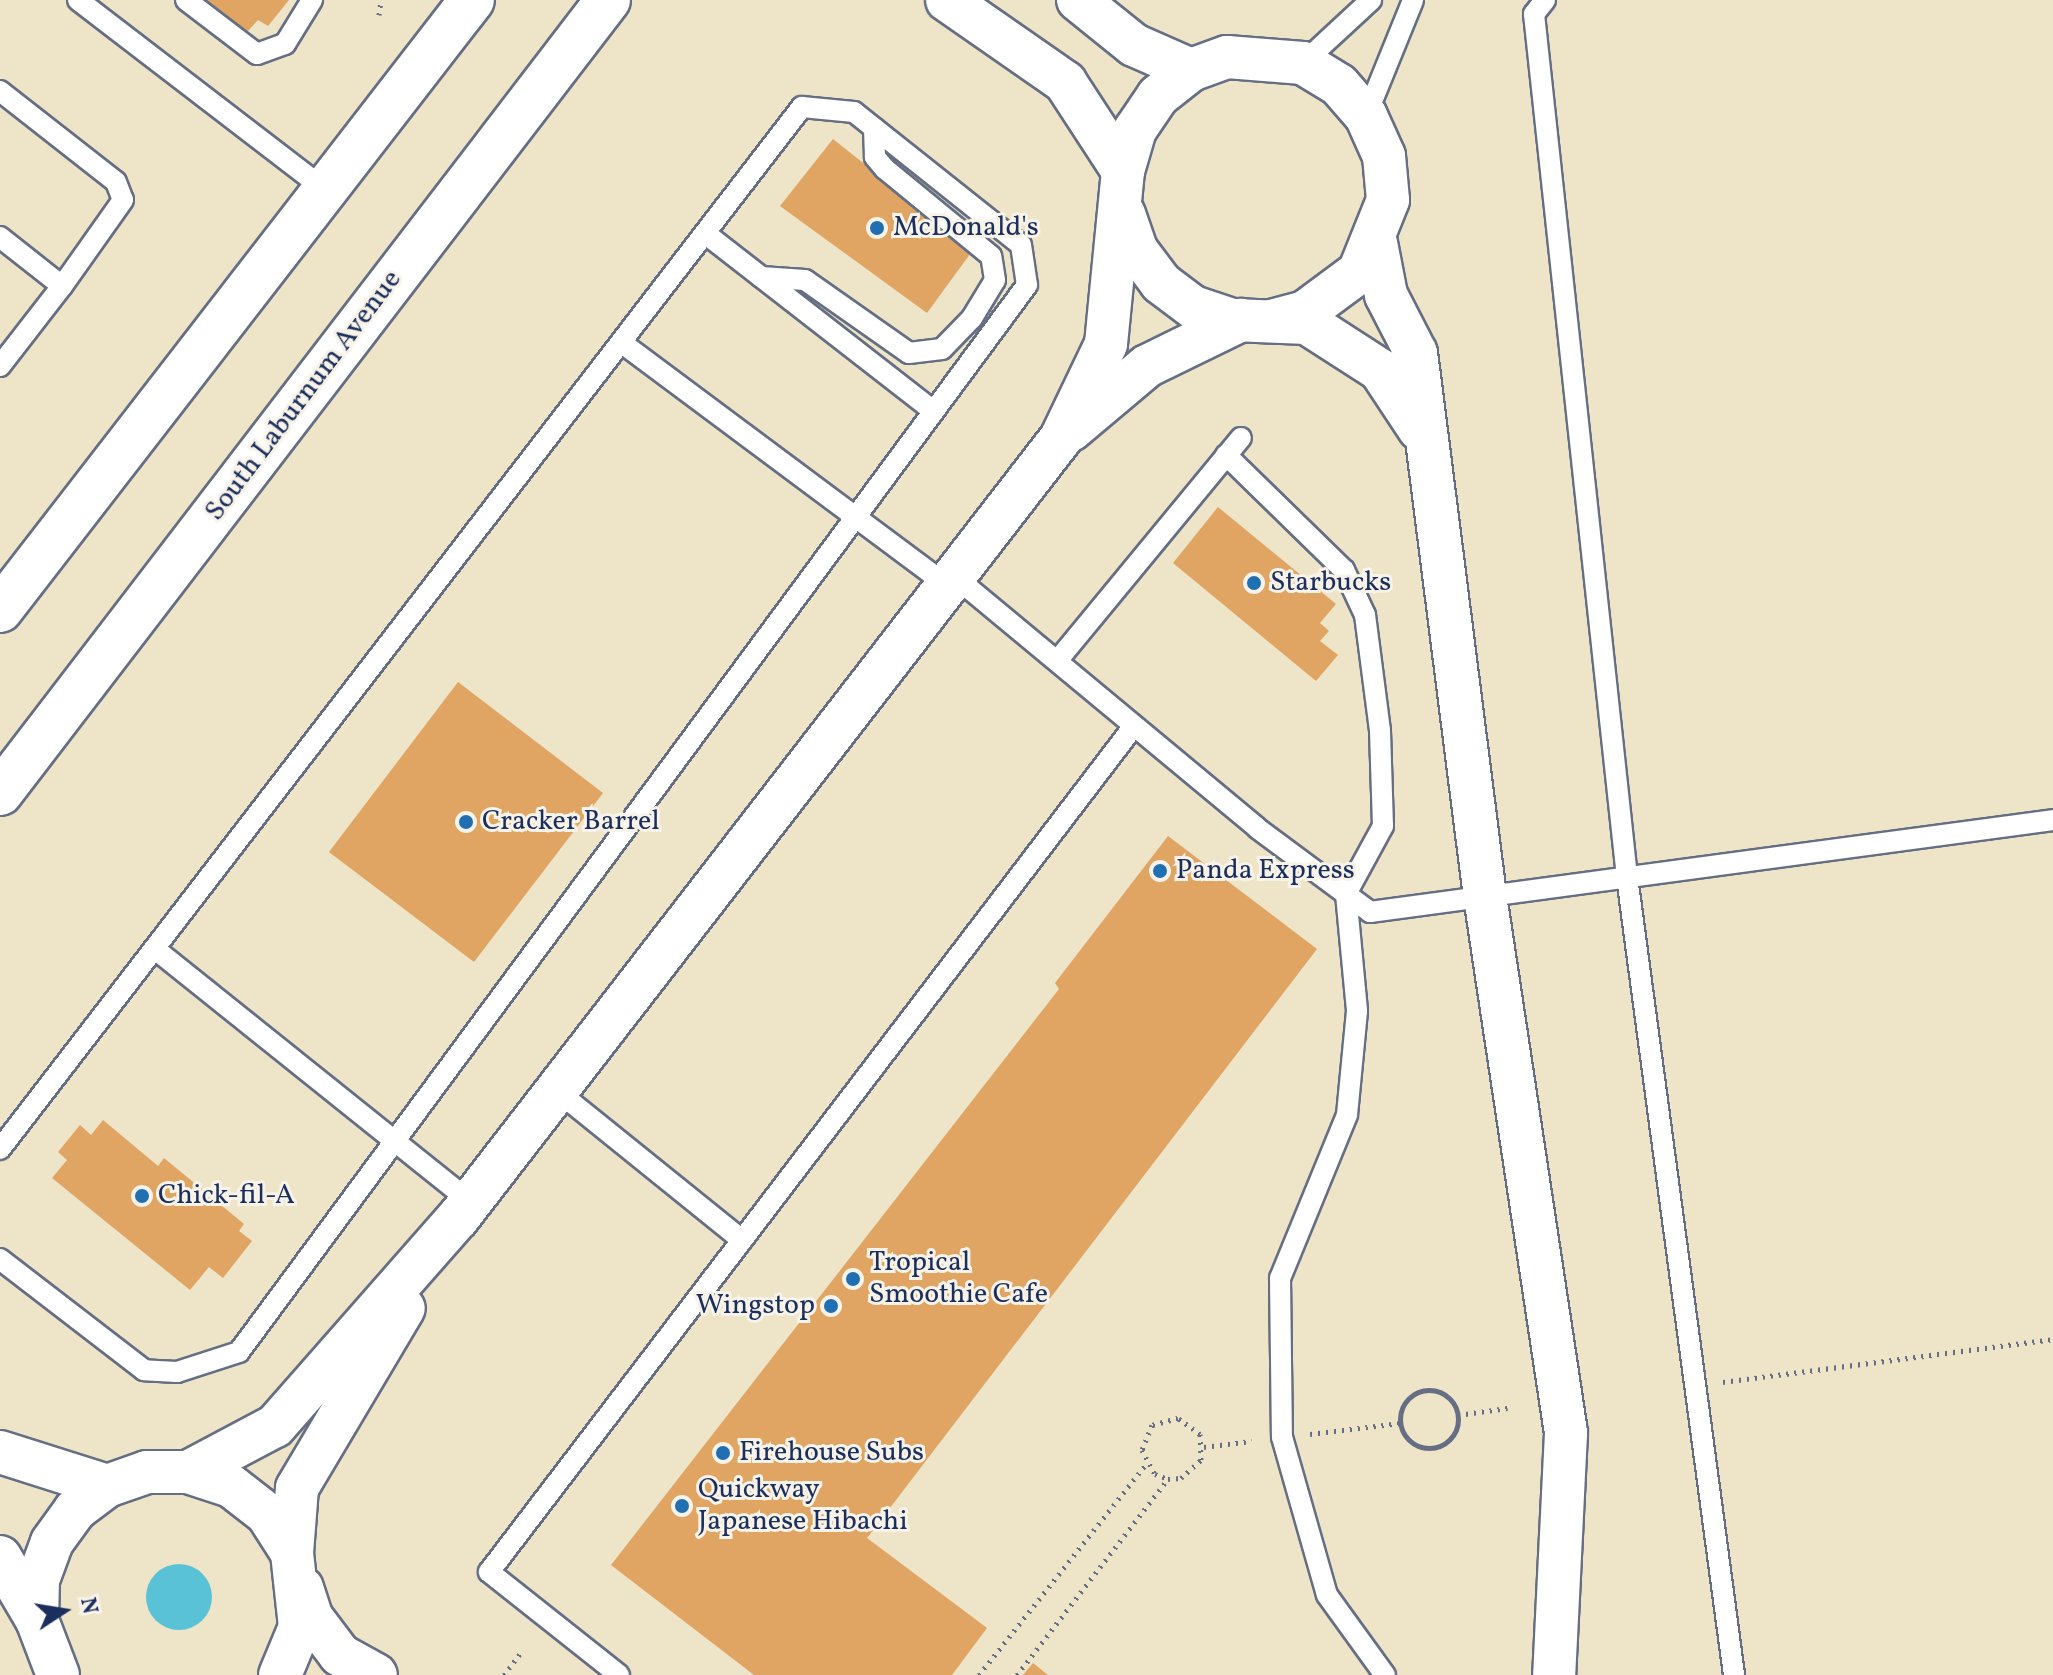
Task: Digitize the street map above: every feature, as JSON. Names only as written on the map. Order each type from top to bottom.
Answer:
[{"type":"main road","points":[[0,610],[472,0]]},
{"type":"main road","name":"South Laburnum Avenue","points":[[0,793],[608,0]]},
{"type":"street","points":[[947,0],[1065,82],[1123,171]]},
{"type":"street","points":[[1078,0],[1134,45],[1191,70]]},
{"type":"street","points":[[188,1472],[275,1426],[464,1210],[1061,438],[1106,344],[1123,212],[1123,171],[1135,130],[1158,96],[1191,70],[1253,56],[1303,63],[1339,85],[1366,116],[1384,156],[1388,200],[1376,243],[1334,296],[1256,320],[1147,366],[1061,438]]},
{"type":"street","points":[[1123,212],[1137,251],[1161,283],[1193,307],[1256,320],[1307,323],[1380,370],[1422,434]]},
{"type":"street","points":[[1376,243],[1386,295],[1416,353],[1422,434],[1485,896],[1566,1433],[1554,1675]]},
{"type":"street","points":[[280,1675],[300,1627],[296,1568],[297,1488],[464,1210]]},
{"type":"street","points":[[0,1452],[107,1486]]},
{"type":"street","points":[[37,1620],[38,1580],[52,1542],[75,1510],[107,1486],[147,1472],[188,1472],[231,1486],[267,1514],[296,1568],[312,1618],[340,1655],[376,1675]]},
{"type":"street","points":[[0,1557],[37,1620],[55,1674]]},
{"type":"lane","points":[[78,0],[324,189]]},
{"type":"lane","points":[[186,0],[257,54],[285,44],[312,0]]},
{"type":"lane","points":[[1303,63],[1371,0]]},
{"type":"lane","points":[[1366,116],[1413,0]]},
{"type":"lane","points":[[1545,0],[1534,14],[1627,877],[1734,1675]]},
{"type":"lane","points":[[0,91],[116,182],[123,200],[0,366]]},
{"type":"lane","points":[[0,1149],[802,107],[854,112],[1021,245],[1027,285],[852,514],[239,1352],[177,1372],[144,1370],[0,1259]]},
{"type":"lane","points":[[761,277],[805,280],[909,353],[942,349],[972,318],[995,280],[991,256],[885,169],[875,157],[874,128]]},
{"type":"lane","points":[[706,234],[932,410]]},
{"type":"lane","points":[[0,237],[62,286]]},
{"type":"lane","points":[[622,343],[852,514],[951,580],[1370,912],[2053,820]]},
{"type":"lane","points":[[1057,661],[1241,438]]},
{"type":"lane","points":[[1226,455],[1344,570],[1365,615],[1380,731],[1383,826],[1346,894],[1357,1011],[1347,1115],[1280,1278],[1282,1437],[1327,1595],[1385,1675]]},
{"type":"lane","points":[[619,1675],[489,1572],[1134,726]]},
{"type":"lane","points":[[155,949],[396,1138],[464,1210]]},
{"type":"lane","points":[[556,1090],[742,1240]]},
{"type":"path","points":[[379,15],[381,0]]},
{"type":"path","points":[[1722,1382],[2053,1339]]},
{"type":"path","points":[[1432,1390],[1458,1415],[1451,1439],[1440,1447],[1414,1445],[1400,1423],[1408,1399],[1432,1390]]},
{"type":"path","points":[[1458,1415],[1508,1408]]},
{"type":"path","points":[[1164,1418],[1190,1423],[1204,1447],[1201,1460],[1181,1478],[1168,1479],[1146,1464],[1142,1450],[1152,1425],[1164,1418]]},
{"type":"path","points":[[979,1675],[1146,1464]]},
{"type":"path","points":[[1017,1675],[1168,1479]]},
{"type":"path","points":[[504,1675],[522,1651]]},
{"type":"water","points":[[179,1564],[192,1566],[202,1574],[210,1584],[210,1610],[202,1620],[192,1628],[179,1630],[166,1628],[156,1620],[148,1610],[146,1597],[148,1584],[156,1574],[166,1566]]},
{"type":"building","points":[[194,0],[289,0],[268,26],[258,20],[248,31]]},
{"type":"building","name":"McDonald's","points":[[833,139],[973,250],[927,313],[780,206]]},
{"type":"building","name":"Starbucks","points":[[1218,507],[1336,604],[1320,623],[1329,631],[1320,641],[1338,655],[1316,681],[1173,563]]},
{"type":"building","name":"Cracker Barrel","points":[[458,682],[603,793],[474,962],[329,852]]},
{"type":"building","points":[[1168,836],[1317,949],[867,1538],[987,1628],[952,1675],[754,1675],[611,1565],[1059,989],[1055,983]]},
{"type":"building","name":"Chick-fil-A","points":[[103,1120],[158,1166],[164,1158],[244,1224],[239,1231],[252,1241],[223,1278],[209,1267],[190,1290],[52,1178],[67,1160],[58,1152],[80,1125],[91,1135]]},
{"type":"building","points":[[1033,1663],[1048,1675],[1023,1675]]},
{"type":"place","name":"McDonald's","points":[[877,228]]},
{"type":"place","name":"Starbucks","points":[[1254,583]]},
{"type":"place","name":"Cracker Barrel","points":[[466,822]]},
{"type":"place","name":"Panda Express","points":[[1160,871]]},
{"type":"place","name":"Chick-fil-A","points":[[142,1196]]},
{"type":"place","name":"Tropical Smoothie Cafe","points":[[853,1279]]},
{"type":"place","name":"Wingstop","points":[[831,1306]]},
{"type":"place","name":"Firehouse Subs","points":[[723,1453]]},
{"type":"place","name":"Quickway Japanese Hibachi","points":[[682,1506]]}]
